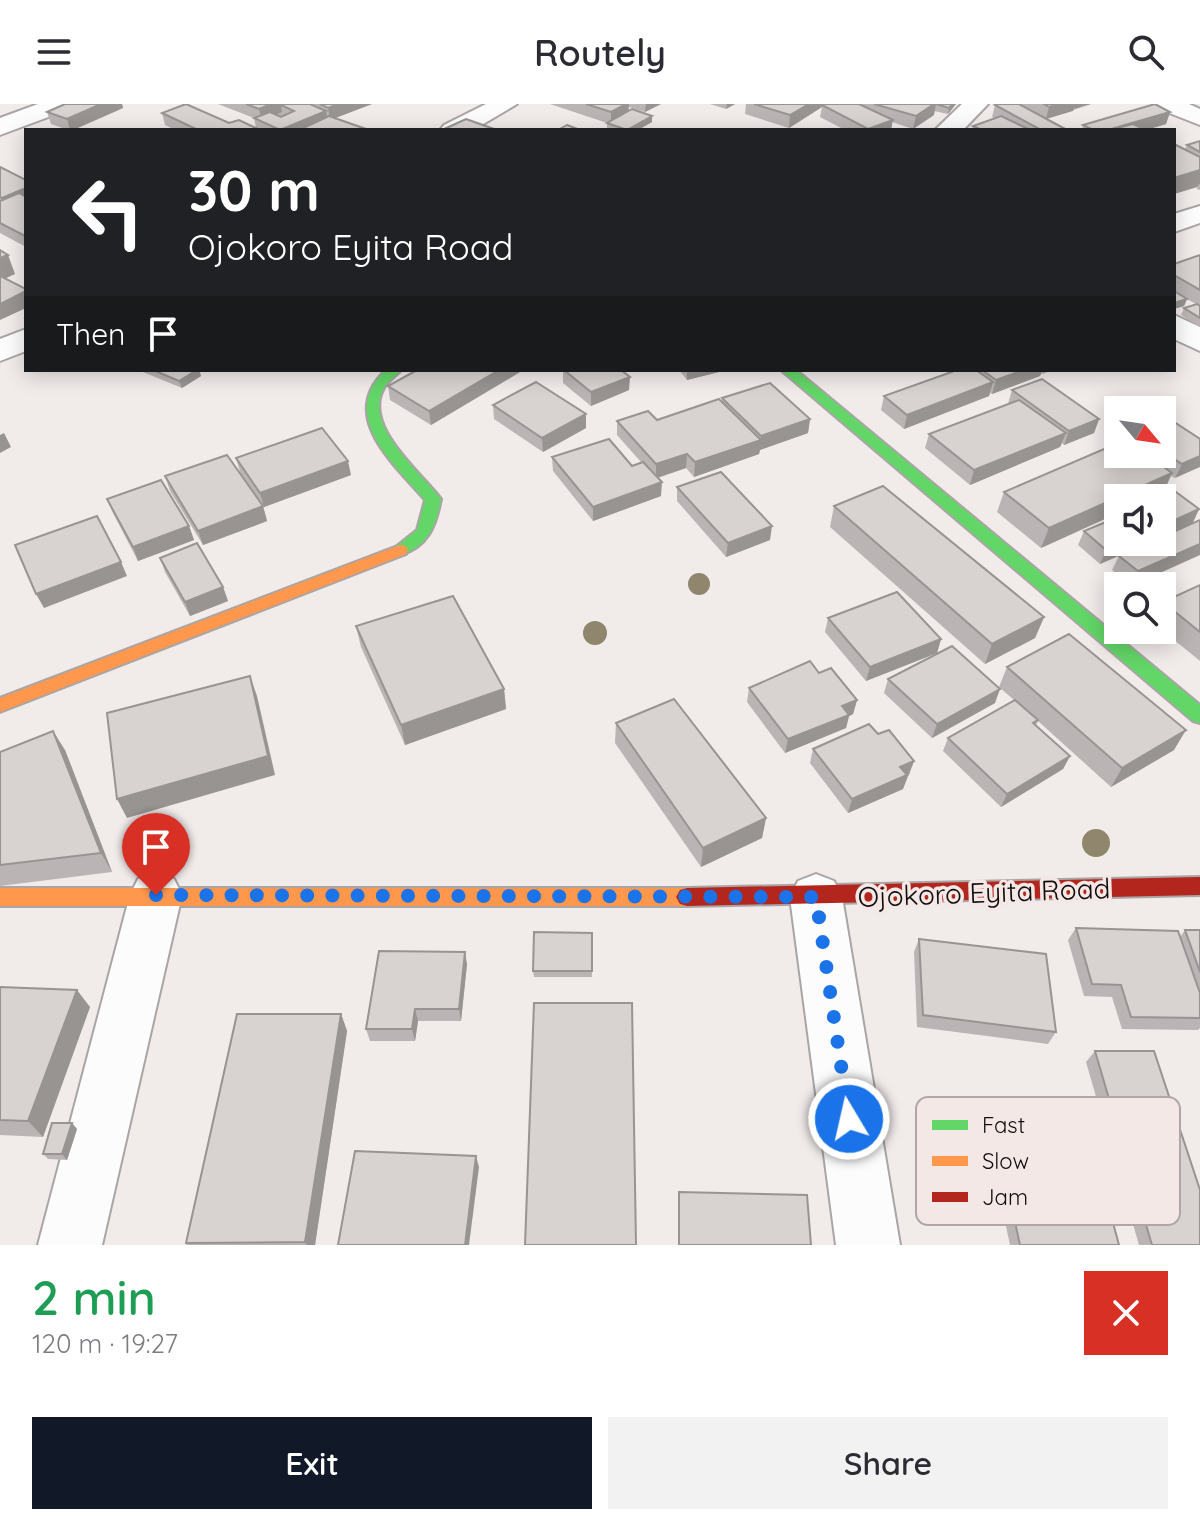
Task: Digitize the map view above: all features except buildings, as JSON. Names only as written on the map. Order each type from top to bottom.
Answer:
[{"type":"street","points":[[0,127],[61,104]]},
{"type":"street","points":[[457,128],[505,104]]},
{"type":"street","points":[[950,128],[976,104]]},
{"type":"street","points":[[1168,104],[1200,118]]},
{"type":"street","points":[[1176,222],[1200,214]]},
{"type":"street","points":[[1176,326],[1200,341]]},
{"type":"street","points":[[0,351],[24,340]]},
{"type":"street","points":[[0,705],[414,545],[429,526],[433,499],[377,429],[368,404],[374,384],[391,372]]},
{"type":"street","points":[[790,372],[1200,716]]},
{"type":"street","name":"Ojokoro Eyita Road","points":[[0,897],[816,897],[1200,886]]},
{"type":"street","points":[[70,1245],[156,895]]},
{"type":"street","points":[[816,897],[868,1245]]},
{"type":"traffic: fast","points":[[392,372],[378,384],[372,401],[374,418],[393,453],[433,499],[424,530],[415,542],[400,550]]},
{"type":"traffic: fast","points":[[790,372],[1200,716]]},
{"type":"traffic: slow","points":[[0,705],[400,550]]},
{"type":"traffic: slow","points":[[0,897],[687,897]]},
{"type":"traffic: jam","points":[[687,897],[1200,886]]},
{"type":"route","points":[[156,895],[816,897],[849,1119]]}]
